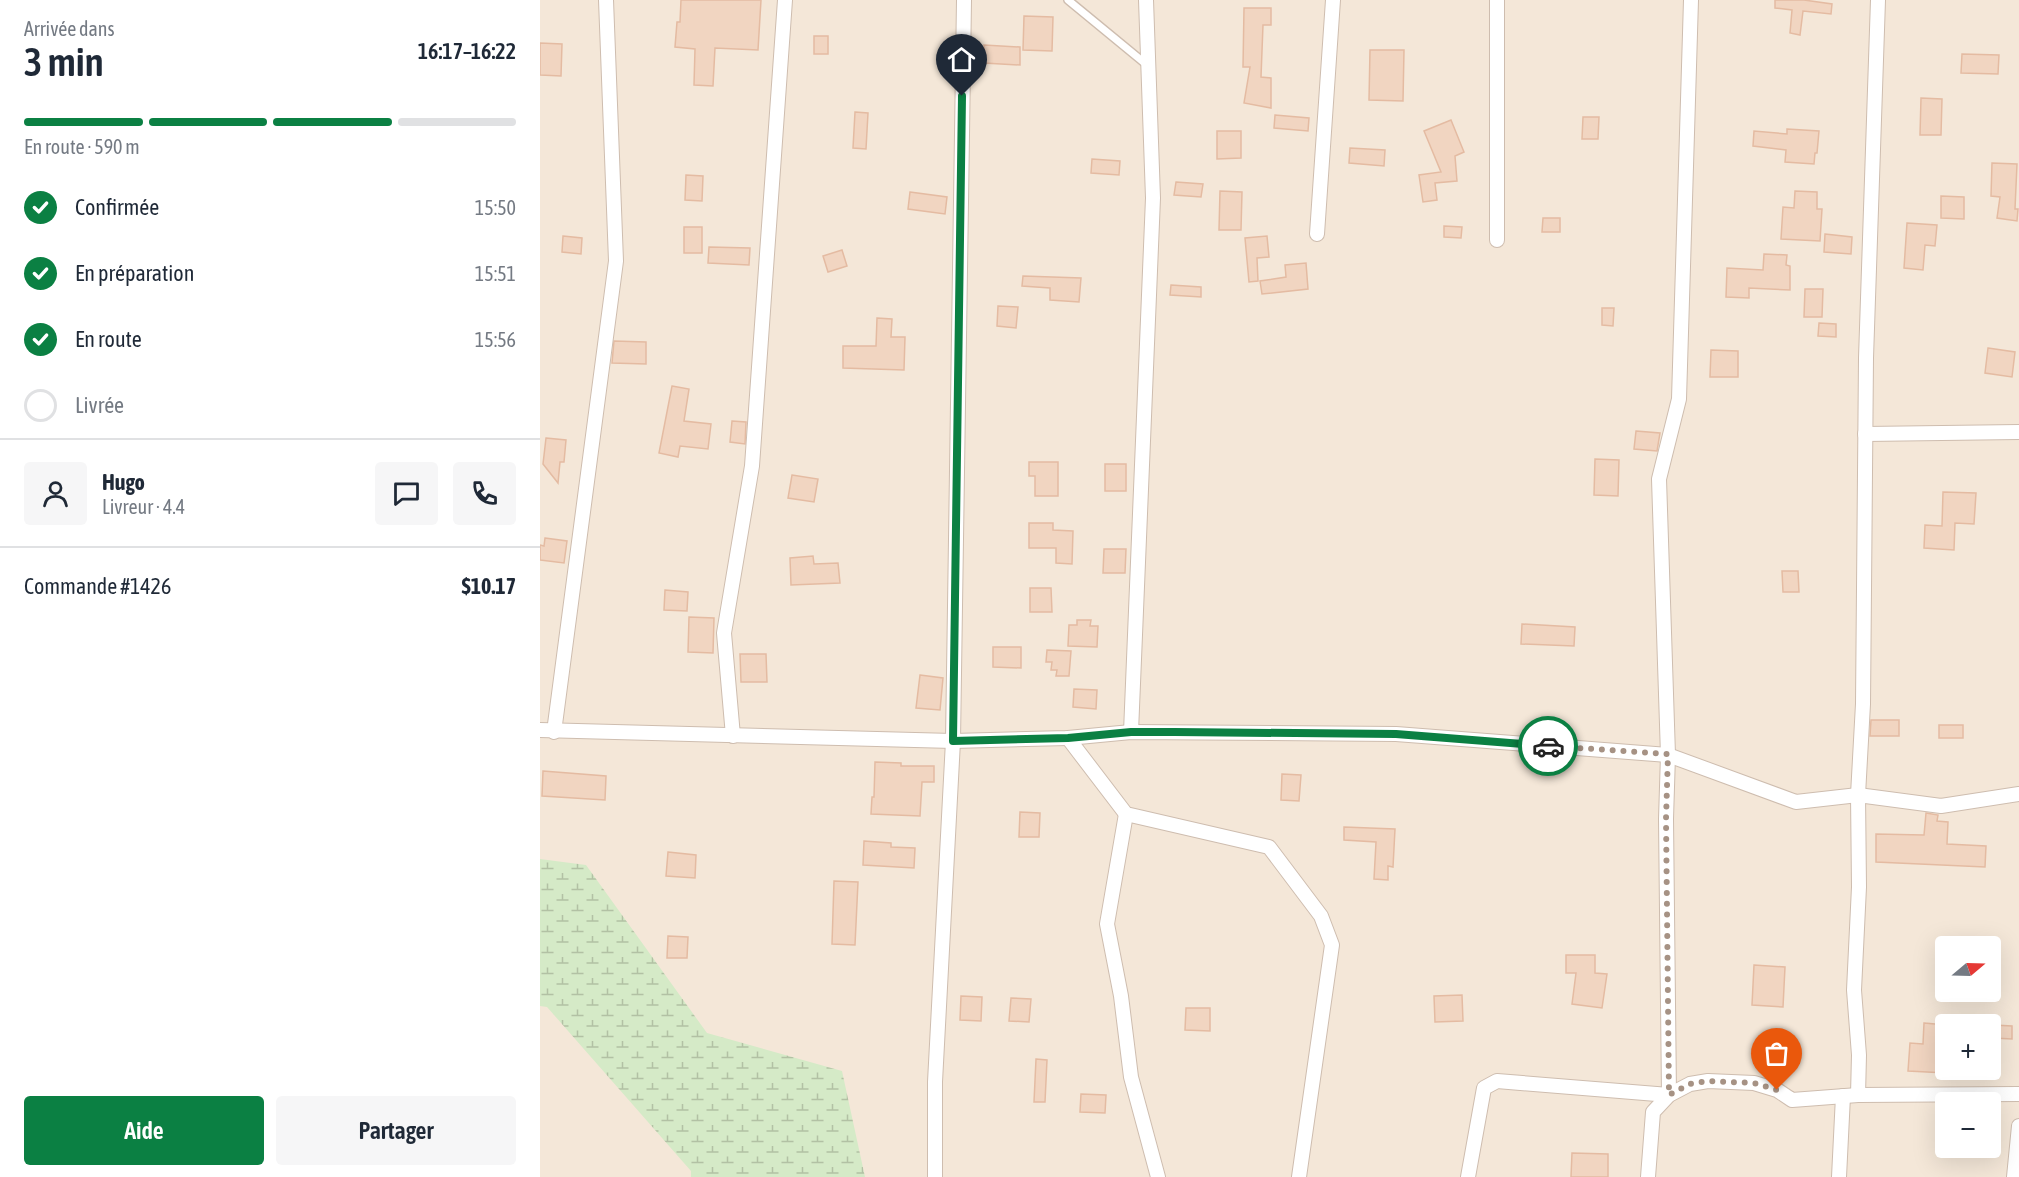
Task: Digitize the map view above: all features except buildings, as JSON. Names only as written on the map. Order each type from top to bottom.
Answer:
[{"type":"street","points":[[606,0],[616,261],[547,731],[953,741],[1068,738],[1131,732],[1396,734],[1668,754],[1796,801],[1858,795],[1941,806],[2019,794]]},
{"type":"street","points":[[733,736],[724,633],[752,466],[785,0]]},
{"type":"street","points":[[935,1177],[935,1082],[953,741],[964,0]]},
{"type":"street","points":[[1131,732],[1153,198],[1146,0]]},
{"type":"street","points":[[1317,234],[1334,0]]},
{"type":"street","points":[[1497,0],[1497,240]]},
{"type":"street","points":[[1669,1095],[1666,819],[1668,754],[1659,478],[1679,399],[1691,0]]},
{"type":"street","points":[[1858,1095],[1859,1055],[1854,990],[1859,887],[1858,795],[1863,704],[1866,346],[1878,0]]},
{"type":"street","points":[[1865,434],[2019,432]]},
{"type":"street","points":[[1068,738],[1126,814],[1269,847],[1321,916],[1332,945],[1299,1177]]},
{"type":"street","points":[[1126,814],[1107,924],[1121,996],[1131,1077],[1158,1177]]},
{"type":"street","points":[[1468,1177],[1484,1088],[1497,1081],[1669,1095]]},
{"type":"street","points":[[1648,1177],[1653,1112],[1669,1095],[1690,1084],[1708,1081],[1754,1083],[1777,1090],[1792,1100],[1858,1095],[2019,1094]]},
{"type":"street","points":[[1839,1177],[1843,1096]]},
{"type":"street","points":[[2014,1177],[2019,1126]]},
{"type":"lane","points":[[1068,0],[1149,67]]},
{"type":"shaded area","points":[[540,0],[2019,0],[2019,1177],[540,1177]]},
{"type":"green space","points":[[540,859],[586,865],[707,1033],[842,1071],[865,1177],[691,1177],[691,1171],[547,1007],[540,1006]]},
{"type":"way so far","points":[[1548,746],[1668,754],[1666,819],[1669,1095],[1690,1084],[1708,1081],[1754,1083],[1777,1090]]},
{"type":"route","points":[[962,96],[953,741],[1175,732],[1396,734],[1548,746]]}]
